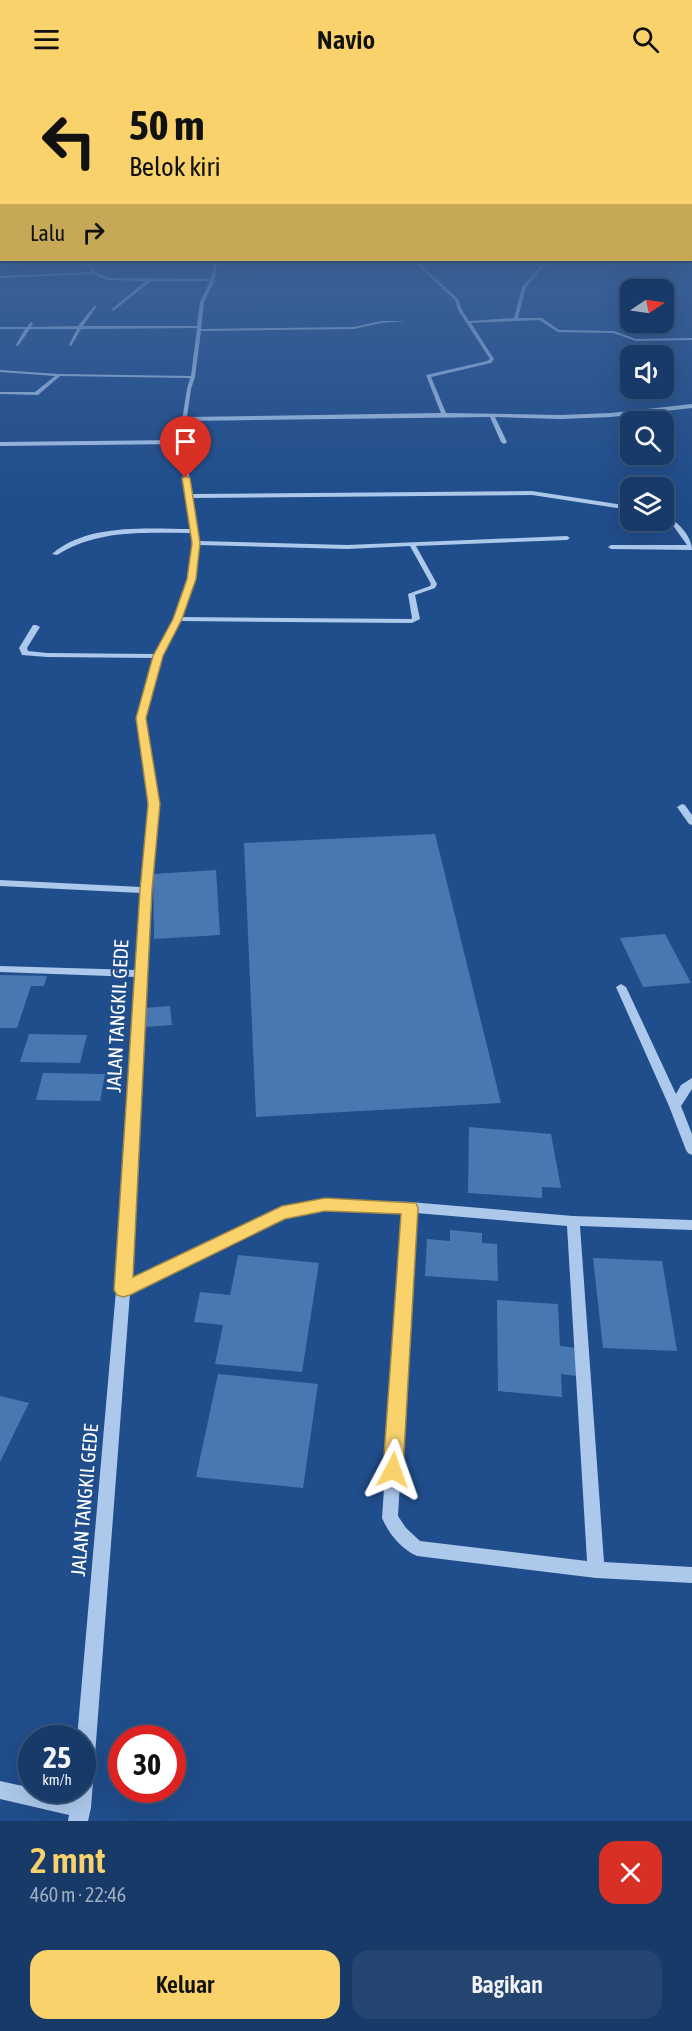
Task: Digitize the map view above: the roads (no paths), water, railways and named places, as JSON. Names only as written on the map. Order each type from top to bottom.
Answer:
[{"type":"street","points":[[18,345],[25,333]]},
{"type":"street","points":[[71,345],[77,333]]},
{"type":"street","name":"JALAN TANGKIL GEDE","points":[[87,1725],[123,1290],[146,890],[154,804],[141,718],[158,656],[178,619],[191,579],[196,543],[181,442],[193,377],[197,333]]},
{"type":"street","points":[[444,415],[428,376],[489,362],[492,359],[477,333]]},
{"type":"street","points":[[617,333],[632,340],[692,339]]},
{"type":"street","points":[[0,371],[59,375],[193,377]]},
{"type":"street","points":[[0,393],[36,394],[59,375]]},
{"type":"street","points":[[185,419],[444,415],[597,416],[692,406]]},
{"type":"street","points":[[492,417],[504,442]]},
{"type":"street","points":[[0,444],[181,442]]},
{"type":"street","points":[[188,496],[532,493],[620,506]]},
{"type":"street","points":[[674,524],[691,547]]},
{"type":"street","points":[[55,554],[67,544],[106,535],[194,531]]},
{"type":"street","points":[[196,543],[346,547],[567,538]]},
{"type":"street","points":[[178,619],[412,621],[416,619],[411,594],[433,587],[434,584],[412,545]]},
{"type":"street","points":[[611,547],[691,547]]},
{"type":"street","points":[[36,627],[24,648],[25,653],[158,656]]},
{"type":"street","points":[[682,807],[692,822]]},
{"type":"street","points":[[0,883],[146,890]]},
{"type":"street","points":[[0,969],[142,974]]},
{"type":"street","points":[[621,987],[675,1106],[692,1150]]},
{"type":"street","points":[[675,1106],[685,1088],[692,1082]]},
{"type":"street","points":[[123,1290],[282,1213],[325,1204],[410,1208],[573,1221],[692,1225]]},
{"type":"street","points":[[410,1208],[390,1518],[400,1534],[417,1548],[596,1570],[692,1575]]},
{"type":"street","points":[[573,1221],[596,1570]]},
{"type":"street","points":[[0,1790],[18,1793]]}]
